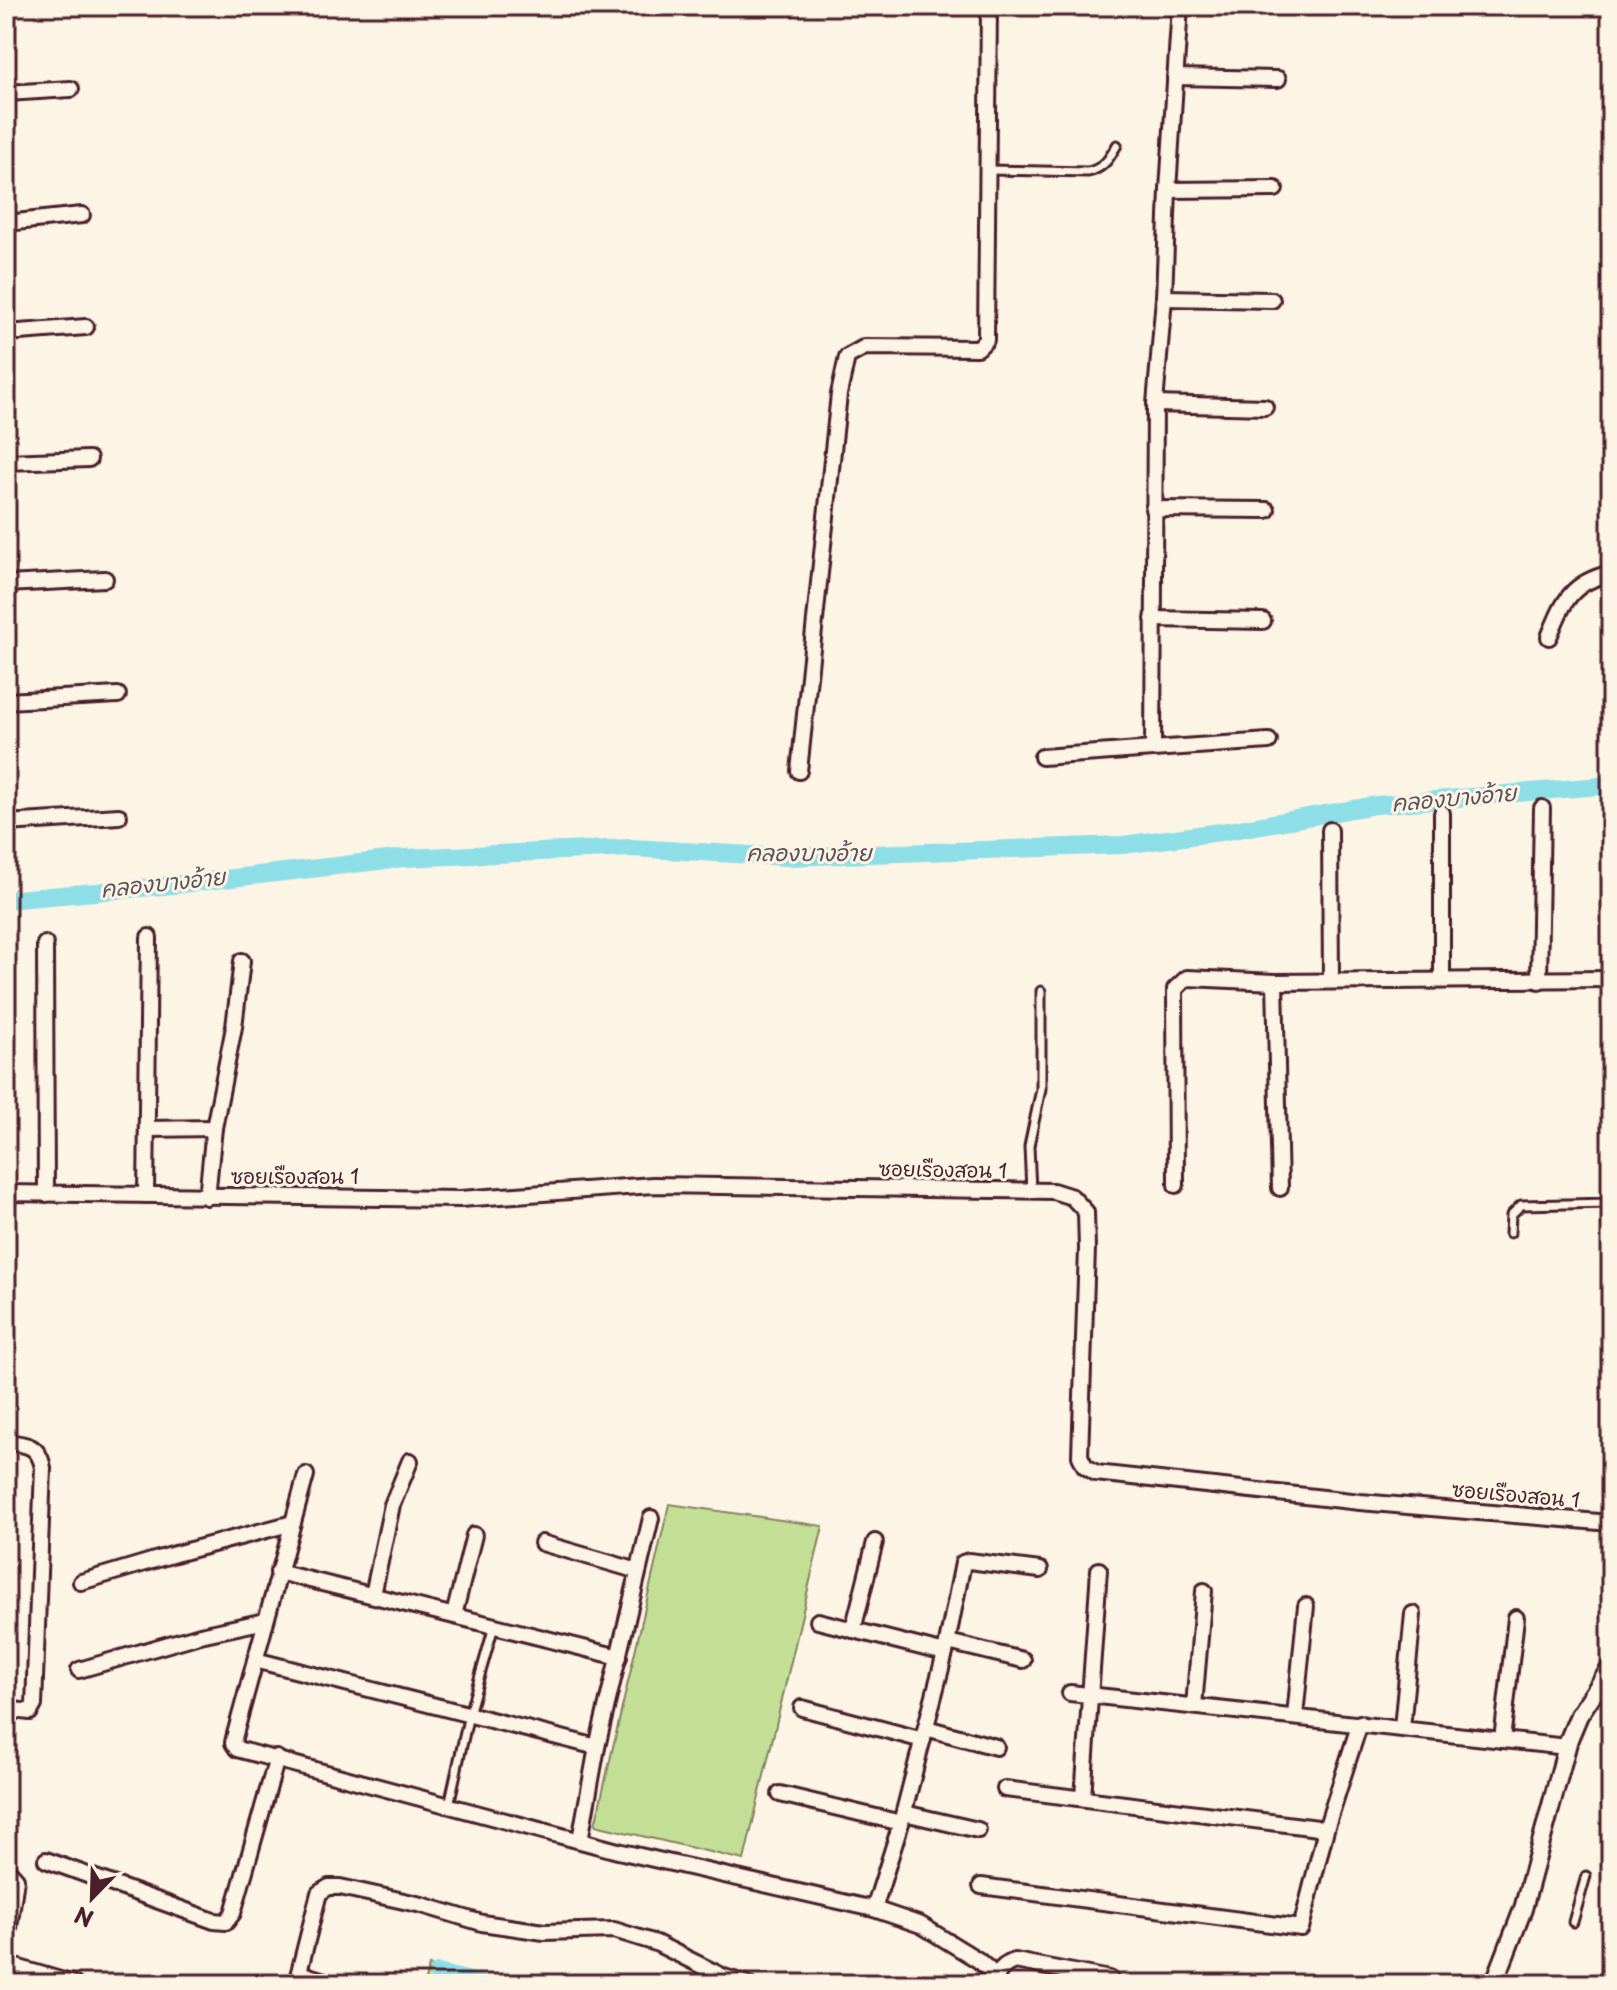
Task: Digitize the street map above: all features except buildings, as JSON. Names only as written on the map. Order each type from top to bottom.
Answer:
[{"type":"street","points":[[799,771],[839,394],[847,357],[865,347],[978,348],[984,345],[987,334],[989,6]]},
{"type":"street","points":[[1153,749],[1155,404],[1180,6]]},
{"type":"street","points":[[1175,77],[1278,79]]},
{"type":"street","points":[[6,93],[71,89]]},
{"type":"street","points":[[1168,190],[1275,189]]},
{"type":"street","points":[[6,223],[82,215]]},
{"type":"street","points":[[1164,298],[1272,300]]},
{"type":"street","points":[[6,333],[86,327]]},
{"type":"street","points":[[1155,404],[1265,407]]},
{"type":"street","points":[[6,462],[89,459]]},
{"type":"street","points":[[1153,509],[1267,510]]},
{"type":"street","points":[[1549,637],[1562,606],[1577,586],[1611,573]]},
{"type":"street","points":[[6,584],[105,579]]},
{"type":"street","points":[[1153,619],[1263,621]]},
{"type":"street","points":[[6,701],[118,695]]},
{"type":"street","points":[[1042,757],[1269,741]]},
{"type":"street","points":[[1539,981],[1542,808]]},
{"type":"street","points":[[1442,813],[1442,980]]},
{"type":"street","points":[[6,823],[119,816]]},
{"type":"street","points":[[1330,830],[1331,980]]},
{"type":"street","points":[[146,1195],[149,937]]},
{"type":"street","points":[[45,944],[46,1194]]},
{"type":"street","points":[[207,1197],[214,1128],[234,1027],[242,961]]},
{"type":"street","points":[[1176,1185],[1175,989],[1187,978],[1275,982],[1611,979]]},
{"type":"street","points":[[1275,982],[1280,1188]]},
{"type":"street","points":[[147,1129],[214,1128]]},
{"type":"street","name":"ซอยเรืองสอน 1","points":[[6,1193],[460,1199],[653,1185],[1053,1191],[1072,1197],[1086,1212],[1080,1456],[1085,1466],[1096,1473],[1360,1502],[1611,1523]]},
{"type":"street","points":[[6,1442],[32,1447],[40,1454],[43,1468],[34,1705],[30,1712],[6,1709]]},
{"type":"street","points":[[373,1595],[392,1505],[410,1461]]},
{"type":"street","points":[[306,1475],[233,1743],[237,1749],[580,1840],[874,1909],[921,1925],[978,1960],[996,1980],[1004,1964],[1015,1961],[1110,1979]]},
{"type":"street","points":[[580,1840],[597,1747],[651,1518]]},
{"type":"street","points":[[81,1582],[293,1523]]},
{"type":"street","points":[[454,1615],[474,1535]]},
{"type":"street","points":[[853,1630],[875,1542]]},
{"type":"street","points":[[542,1543],[638,1571]]},
{"type":"street","points":[[874,1909],[902,1818],[947,1647],[963,1563],[969,1561],[1040,1570]]},
{"type":"street","points":[[1083,1797],[1099,1570]]},
{"type":"street","points":[[278,1572],[619,1657]]},
{"type":"street","points":[[1194,1706],[1204,1591]]},
{"type":"street","points":[[1295,1716],[1306,1606]]},
{"type":"street","points":[[1402,1728],[1413,1614]]},
{"type":"street","points":[[1502,1740],[1516,1618]]},
{"type":"street","points":[[79,1670],[200,1635],[265,1621]]},
{"type":"street","points":[[818,1621],[1023,1660]]},
{"type":"street","points":[[255,1660],[597,1747]]},
{"type":"street","points":[[1494,1984],[1523,1909],[1567,1747],[1579,1715],[1611,1667]]},
{"type":"street","points":[[1070,1693],[1567,1747]]},
{"type":"street","points":[[802,1708],[996,1747]]},
{"type":"street","points":[[981,1886],[1301,1928],[1326,1829],[1360,1723]]},
{"type":"street","points":[[46,1860],[214,1921],[226,1922],[233,1913],[277,1758]]},
{"type":"street","points":[[1005,1789],[1326,1829]]},
{"type":"street","points":[[780,1794],[978,1830]]},
{"type":"street","points":[[6,1868],[16,1879],[6,1949]]},
{"type":"street","points":[[334,1984],[297,1979],[319,1893],[329,1887],[422,1905],[482,1923],[544,1932],[614,1930],[656,1943],[724,1977],[748,1984]]},
{"type":"street","points":[[6,1964],[74,1984]]},
{"type":"lane","points":[[989,170],[1088,172],[1107,163],[1117,145]]},
{"type":"lane","points":[[1031,1191],[1029,1146],[1041,1089],[1041,991]]},
{"type":"lane","points":[[1510,1233],[1511,1215],[1521,1205],[1611,1203]]},
{"type":"lane","points":[[449,1805],[469,1714],[494,1626]]},
{"type":"lane","points":[[1573,1922],[1586,1876]]},
{"type":"green space","points":[[669,1504],[823,1526],[744,1860],[595,1825]]},
{"type":"green space","points":[[429,1966],[509,1984],[424,1984]]},
{"type":"waterway","name":"คลองบางอ้าย","points":[[6,900],[173,885],[404,858],[632,848],[786,857],[1123,845],[1228,831],[1376,805],[1611,785]]},
{"type":"waterway","points":[[438,1973],[482,1984]]}]
